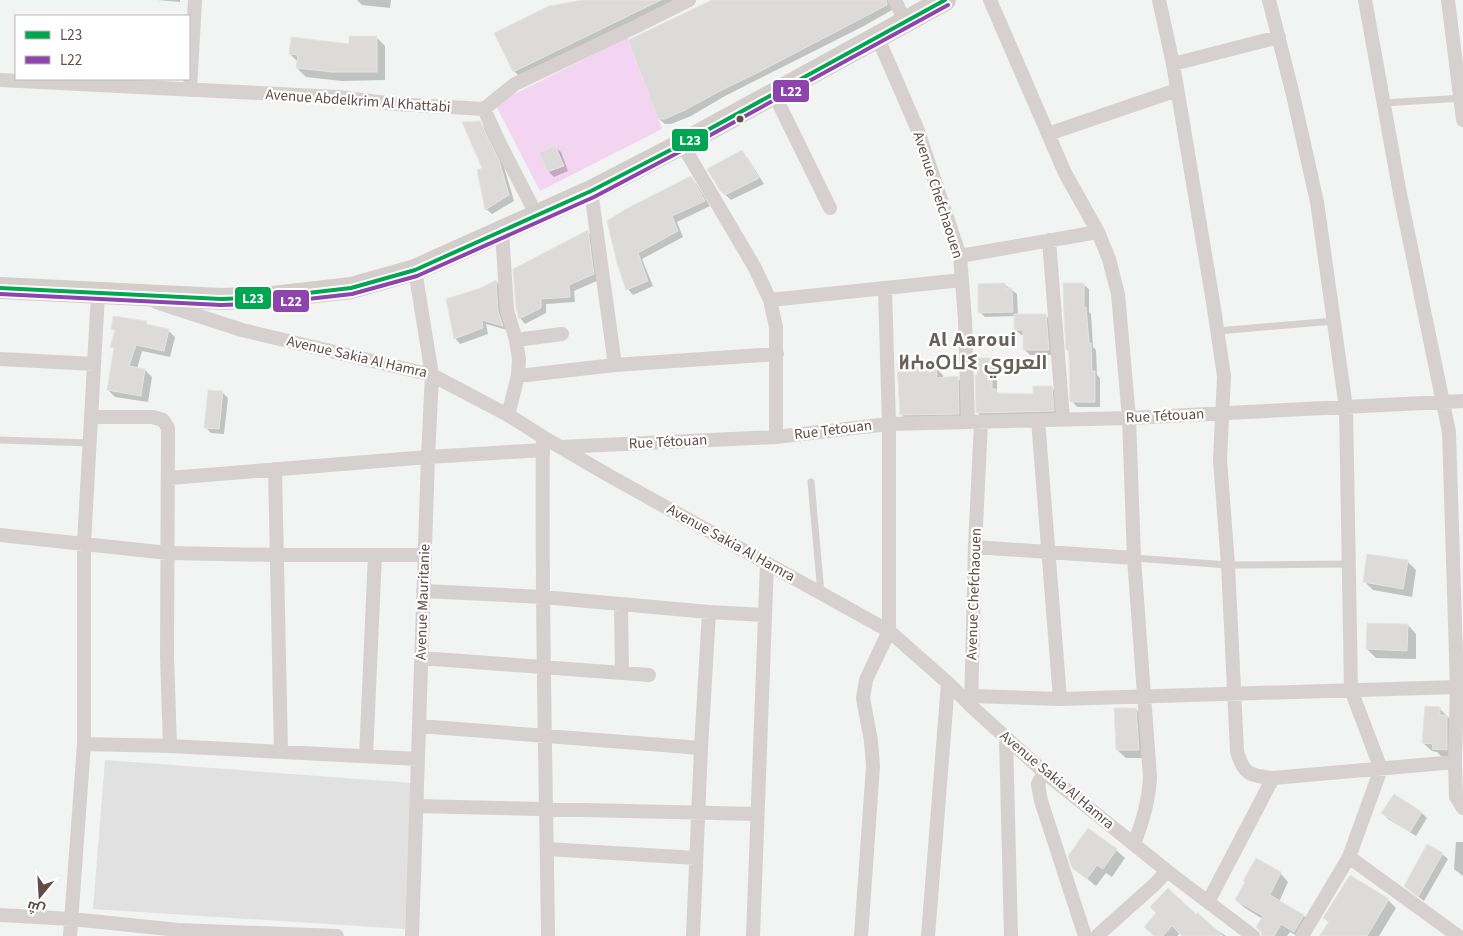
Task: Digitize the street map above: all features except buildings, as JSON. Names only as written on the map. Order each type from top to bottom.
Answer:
[{"type":"main road","points":[[0,288],[221,299],[273,297],[351,288],[415,270],[592,191],[945,0]]},
{"type":"street","points":[[190,90],[195,0]]},
{"type":"street","points":[[537,216],[498,140],[484,108],[515,84],[689,0]]},
{"type":"street","points":[[895,0],[905,22]]},
{"type":"street","points":[[990,0],[1066,173],[1098,232],[1109,259],[1118,294],[1129,418],[1134,558],[1150,777],[1149,797],[1143,822],[1134,844]]},
{"type":"street","points":[[1159,0],[1173,64],[1224,376],[1220,460],[1228,565],[1237,751],[1240,765],[1246,772],[1256,777],[1273,778],[1454,762]]},
{"type":"street","points":[[1270,0],[1316,202],[1346,408],[1351,690],[1381,769],[1350,856],[1302,936]]},
{"type":"street","points":[[1365,0],[1449,432],[1460,687],[1454,762],[1456,798],[1463,808]]},
{"type":"street","points":[[1448,0],[1463,120]]},
{"type":"street","name":"Avenue Chefchaouen","points":[[877,36],[917,128],[960,256],[974,422],[975,547],[971,701]]},
{"type":"street","points":[[1173,64],[1279,37]]},
{"type":"street","name":"Avenue Abdelkrim Al Khattabi","points":[[0,80],[338,97],[395,104],[484,108]]},
{"type":"street","points":[[1048,134],[1177,90]]},
{"type":"street","points":[[774,94],[830,208]]},
{"type":"street","points":[[682,144],[755,268],[770,300],[776,327],[776,437]]},
{"type":"street","points":[[592,191],[615,365]]},
{"type":"street","points":[[502,231],[507,310],[516,340],[519,359],[518,376],[508,415]]},
{"type":"street","points":[[960,256],[1098,232]]},
{"type":"street","points":[[1049,240],[1063,419]]},
{"type":"street","name":"Avenue Mauritanie","points":[[412,936],[432,375],[415,270]]},
{"type":"street","points":[[770,300],[962,280]]},
{"type":"street","points":[[861,936],[873,766],[871,741],[863,698],[866,680],[889,632],[889,424],[884,289]]},
{"type":"street","points":[[70,936],[84,744],[84,543],[98,294]]},
{"type":"street","name":"Avenue Sakia Al Hamra","points":[[130,294],[242,330],[432,375],[508,415],[543,443],[560,447],[821,593],[889,632],[971,701],[1006,738],[1044,772],[1253,936]]},
{"type":"street","points":[[516,340],[562,334]]},
{"type":"street","points":[[518,376],[615,365],[777,354]]},
{"type":"street","points":[[0,359],[94,364]]},
{"type":"street","name":"Rue Tétouan","points":[[889,424],[1129,418],[1463,401]]},
{"type":"street","points":[[92,417],[153,416],[164,420],[168,428],[170,746]]},
{"type":"street","points":[[1038,420],[1060,699]]},
{"type":"street","name":"Rue Tetouan","points":[[776,437],[889,424]]},
{"type":"street","name":"Rue Tétouan","points":[[560,447],[776,437]]},
{"type":"street","points":[[168,478],[428,457],[543,443],[543,597],[548,936]]},
{"type":"street","points":[[275,469],[280,752]]},
{"type":"street","points":[[0,535],[168,553],[425,555]]},
{"type":"street","points":[[975,547],[1134,558]]},
{"type":"street","points":[[366,756],[375,555]]},
{"type":"street","points":[[753,936],[767,563]]},
{"type":"street","points":[[423,591],[543,597],[621,605],[765,615]]},
{"type":"street","points":[[621,605],[622,673]]},
{"type":"street","points":[[693,936],[709,612]]},
{"type":"street","points":[[421,658],[649,675]]},
{"type":"street","points":[[928,936],[948,683]]},
{"type":"street","points":[[971,701],[1460,687]]},
{"type":"street","points":[[419,726],[701,748]]},
{"type":"street","points":[[1006,738],[1011,936]]},
{"type":"street","points":[[84,744],[170,746],[418,759]]},
{"type":"street","points":[[1044,772],[1038,784],[1040,801],[1085,936]]},
{"type":"street","points":[[1208,902],[1273,778]]},
{"type":"street","points":[[416,806],[757,814]]},
{"type":"street","points":[[547,849],[696,858]]},
{"type":"street","points":[[1350,856],[1458,936]]},
{"type":"street","points":[[1097,936],[1155,884],[1167,870]]},
{"type":"street","points":[[0,915],[72,920],[178,933],[337,936]]},
{"type":"lane","points":[[1384,103],[1461,98]]},
{"type":"lane","points":[[1218,331],[1334,321]]},
{"type":"lane","points":[[0,440],[90,443]]},
{"type":"lane","points":[[811,482],[821,593]]},
{"type":"lane","points":[[1134,558],[1228,565],[1349,564]]},
{"type":"shaded area","points":[[628,37],[662,129],[540,191],[495,104]]},
{"type":"shaded area","points":[[105,760],[412,783],[405,929],[93,909]]},
{"type":"transit line","name":"L23","points":[[0,288],[221,299],[273,297],[351,288],[415,270],[591,191],[682,144],[945,0]]},
{"type":"transit line","name":"L22","points":[[0,294],[221,305],[273,303],[352,294],[417,276],[594,197],[948,5]]},
{"type":"district","name":"Al Aaroui ⵍⵄⴰⵔⵡⵉ العروي","points":[[973,352]]}]
